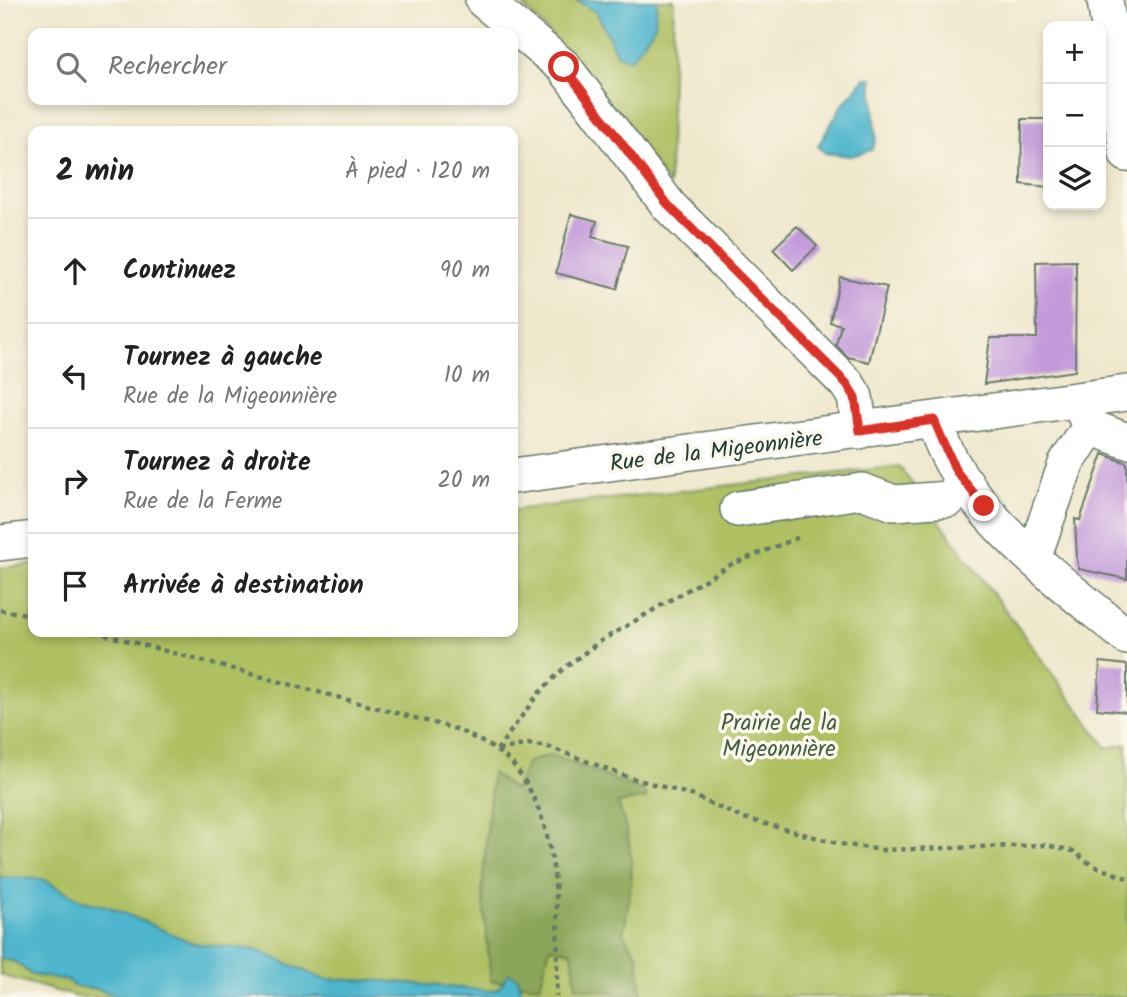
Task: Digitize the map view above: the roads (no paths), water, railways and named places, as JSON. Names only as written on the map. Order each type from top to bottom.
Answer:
[{"type":"street","points":[[483,0],[517,28]]},
{"type":"street","points":[[1105,0],[1127,155]]},
{"type":"street","points":[[518,29],[564,67],[669,206],[847,384],[855,397],[860,431]]},
{"type":"street","name":"Rue de la Migeonnière","points":[[518,475],[934,420],[1084,413],[1127,393]]},
{"type":"street","points":[[1033,558],[1084,413],[1127,440]]},
{"type":"street","points":[[934,420],[946,453],[966,484],[1033,558],[1127,637]]},
{"type":"street","points":[[738,509],[862,491],[894,503],[949,499],[966,484]]},
{"type":"street","points":[[0,543],[28,540]]},
{"type":"water","points":[[576,0],[657,0],[655,26],[631,59],[617,55],[597,13]]},
{"type":"water","points":[[865,78],[872,78],[876,139],[872,150],[851,156],[825,153],[818,146],[842,105]]},
{"type":"water","points":[[0,877],[42,879],[83,901],[110,907],[193,943],[257,950],[323,979],[386,981],[492,991],[499,988],[509,973],[518,978],[522,993],[567,997],[122,997],[97,989],[72,986],[70,981],[32,975],[15,962],[0,958]]},
{"type":"park label","name":"Prairie de la Migeonnière","points":[[779,735]]}]
